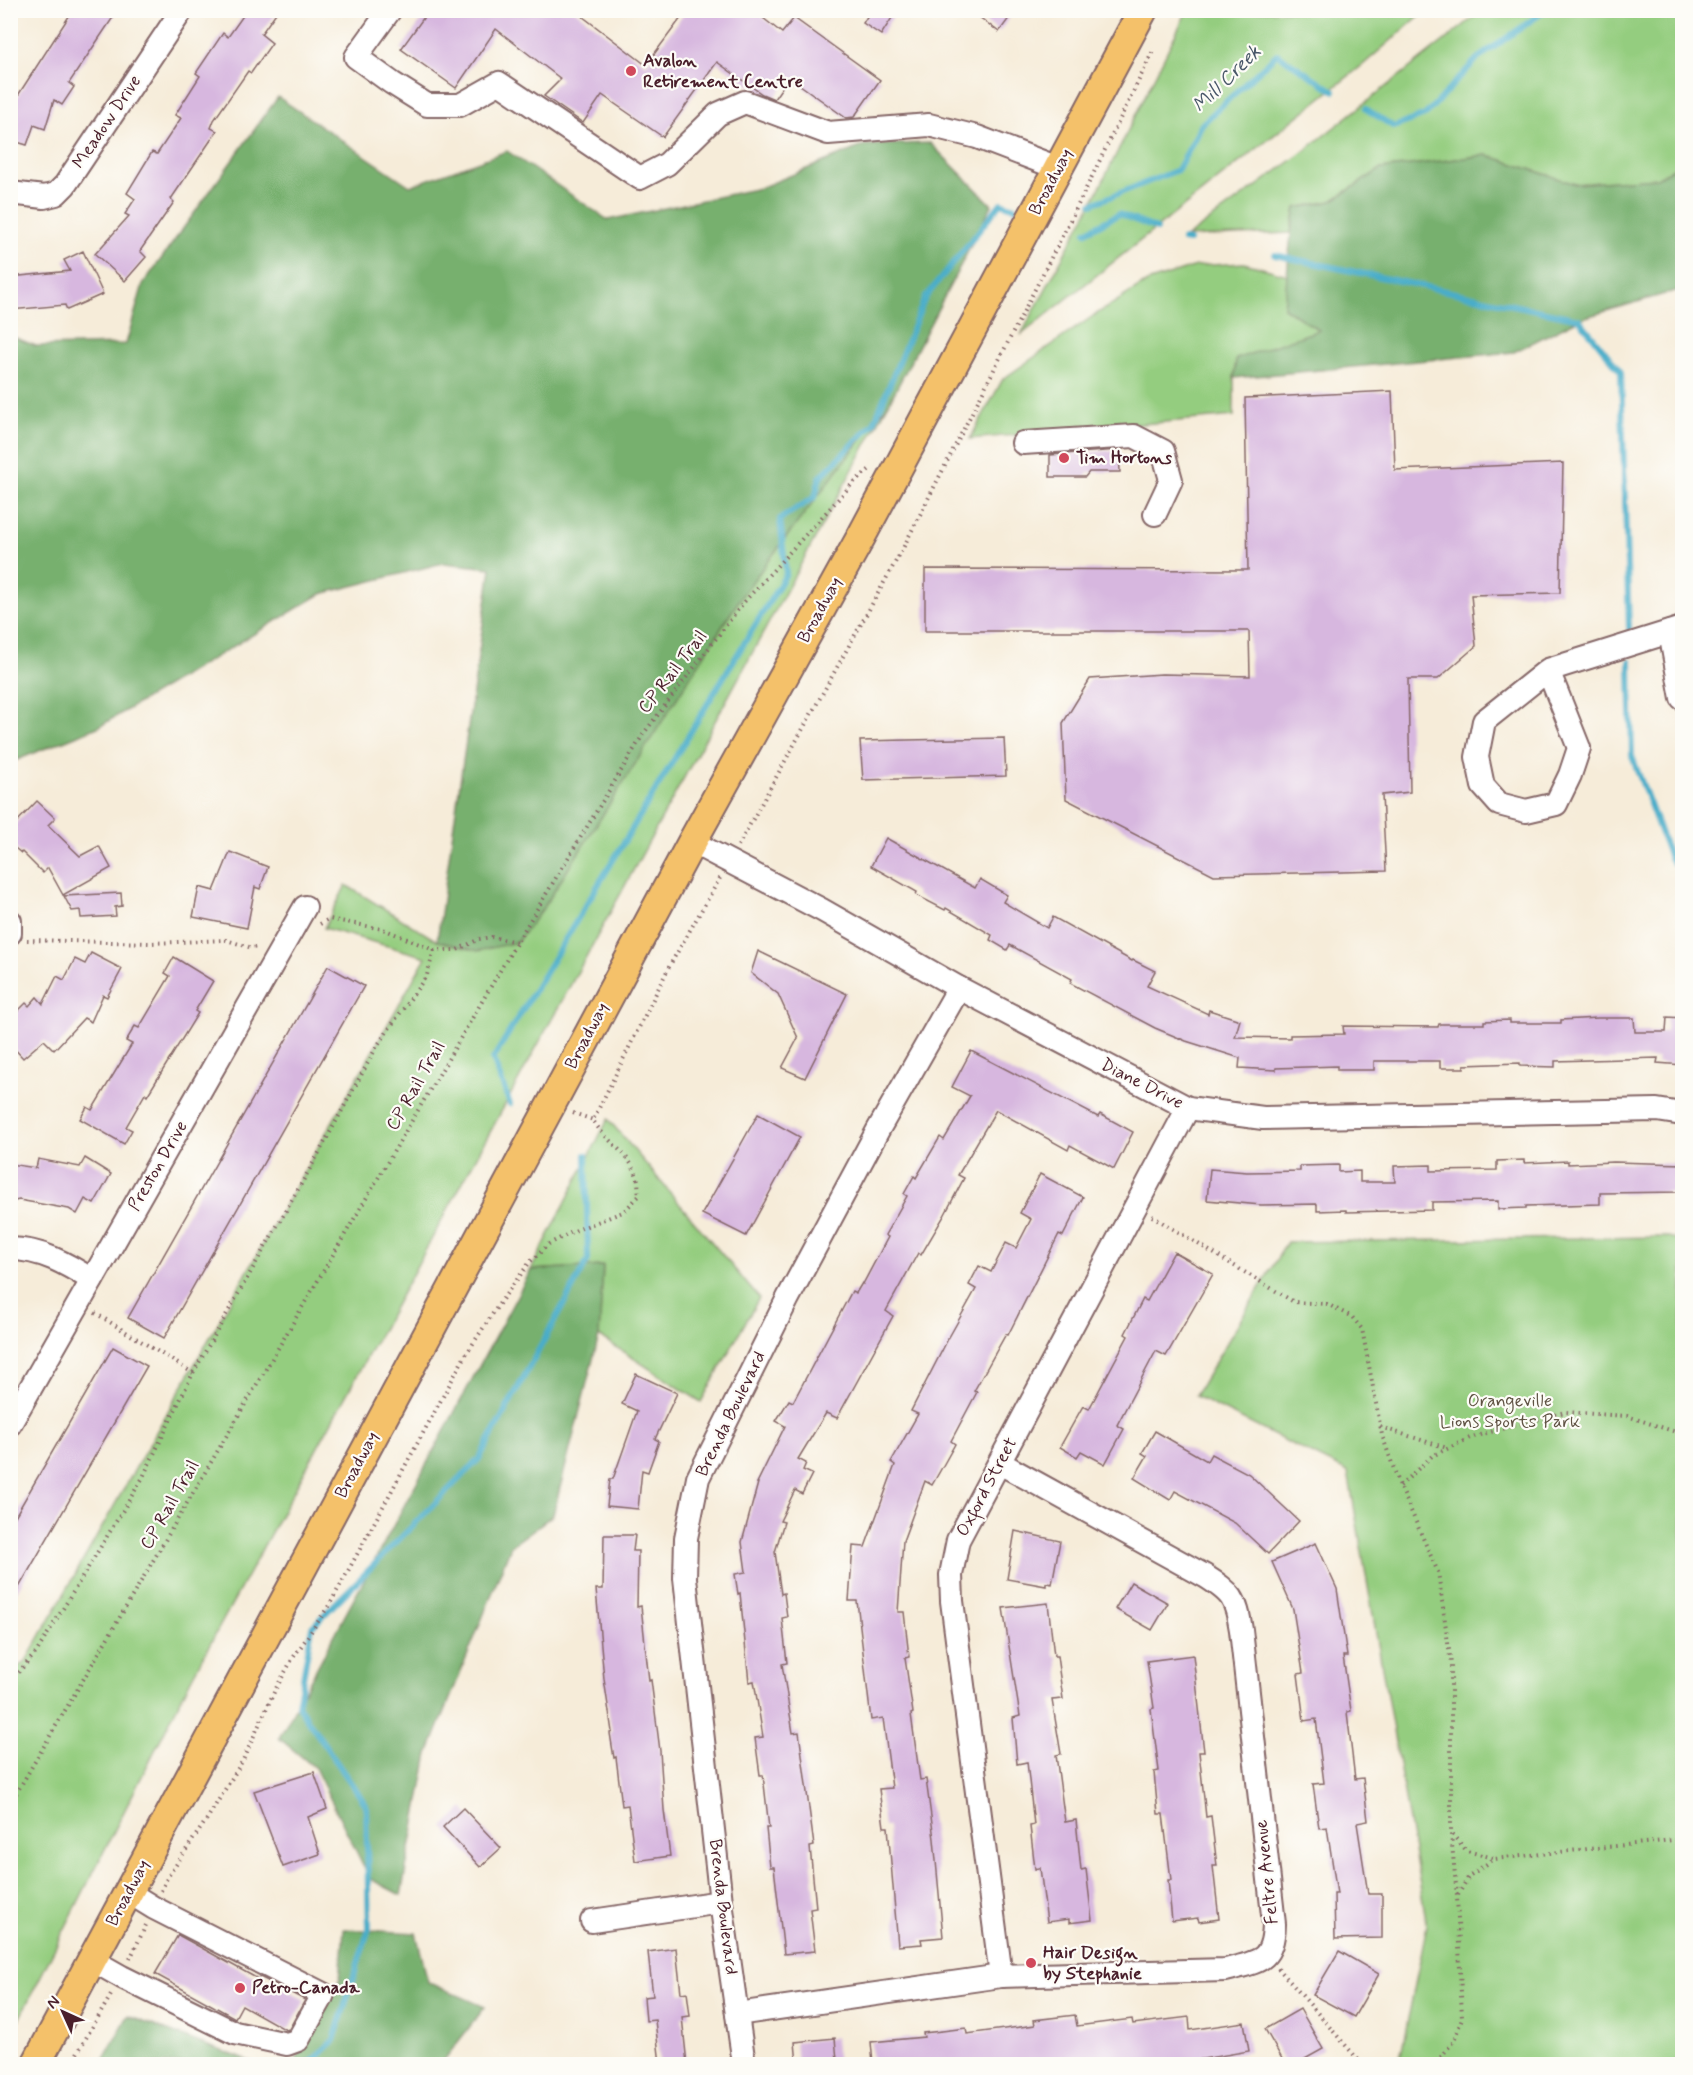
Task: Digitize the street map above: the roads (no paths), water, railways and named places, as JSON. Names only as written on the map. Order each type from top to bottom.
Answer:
[{"type":"main road","name":"Broadway","points":[[36,2064],[692,842],[861,537],[1143,10]]},
{"type":"street","name":"Meadow Drive","points":[[10,193],[44,197],[56,194],[65,185],[182,10]]},
{"type":"street","points":[[390,10],[356,57],[392,83],[428,105],[460,105],[499,83],[640,178],[667,164],[718,114],[745,102],[828,133],[929,125],[977,137],[1058,168]]},
{"type":"street","points":[[1023,443],[1134,436],[1163,451],[1171,480],[1155,514]]},
{"type":"street","points":[[1548,670],[1579,748],[1570,775],[1556,804],[1526,811],[1499,804],[1483,786],[1476,757],[1484,721],[1548,670],[1676,630],[1683,698]]},
{"type":"street","name":"Diane Drive","points":[[692,842],[822,910],[959,988],[1188,1108],[1263,1118],[1657,1110],[1683,1114]]},
{"type":"street","name":"Preston Drive","points":[[10,1424],[305,907]]},
{"type":"street","name":"Brenda Boulevard","points":[[744,2064],[721,1902],[685,1578],[686,1538],[698,1478],[788,1298],[878,1130],[959,988]]},
{"type":"street","name":"Oxford Street","points":[[1001,1976],[952,1601],[951,1575],[958,1540],[1188,1108]]},
{"type":"street","points":[[10,1249],[30,1251],[63,1262],[92,1280]]},
{"type":"street","name":"Feltre Avenue","points":[[1000,1463],[1205,1576],[1233,1598],[1239,1613],[1274,1924],[1271,1948],[1266,1955],[1248,1964],[1226,1970],[1001,1976]]},
{"type":"street","points":[[92,1960],[236,2033],[287,2044],[298,2040],[321,1999],[323,1994],[154,1908],[128,1892]]},
{"type":"street","points":[[592,1922],[721,1902]]},
{"type":"street","points":[[737,2014],[1001,1976]]},
{"type":"waterway","name":"Mill Creek","points":[[1366,109],[1394,127],[1425,115],[1477,59],[1546,10]]},
{"type":"waterway","name":"Mill Creek","points":[[1092,204],[1178,170],[1202,124],[1277,54],[1334,91]]},
{"type":"waterway","points":[[510,1104],[493,1059],[786,574],[780,519],[815,497],[820,477],[874,423],[925,298],[1001,203],[1015,208]]},
{"type":"waterway","points":[[1086,232],[1119,214],[1157,229]]},
{"type":"waterway","points":[[1183,240],[1189,241]]},
{"type":"waterway","points":[[1275,255],[1579,319],[1621,372],[1629,628]]},
{"type":"waterway","points":[[1630,662],[1632,756],[1670,858],[1682,874]]},
{"type":"waterway","points":[[309,2064],[334,2040],[369,1928],[366,1805],[298,1706],[312,1627],[479,1459],[588,1260],[586,1155]]},
{"type":"place","name":"Avalon Retirement Centre","points":[[631,71]]},
{"type":"place","name":"Tim Hortons","points":[[1064,458]]},
{"type":"place","name":"Hair Design by Stephanie","points":[[1031,1963]]},
{"type":"place","name":"Petro-Canada","points":[[240,1988]]},
{"type":"park label","name":"Orangeville Lions Sports Park","points":[[1510,1411]]}]
